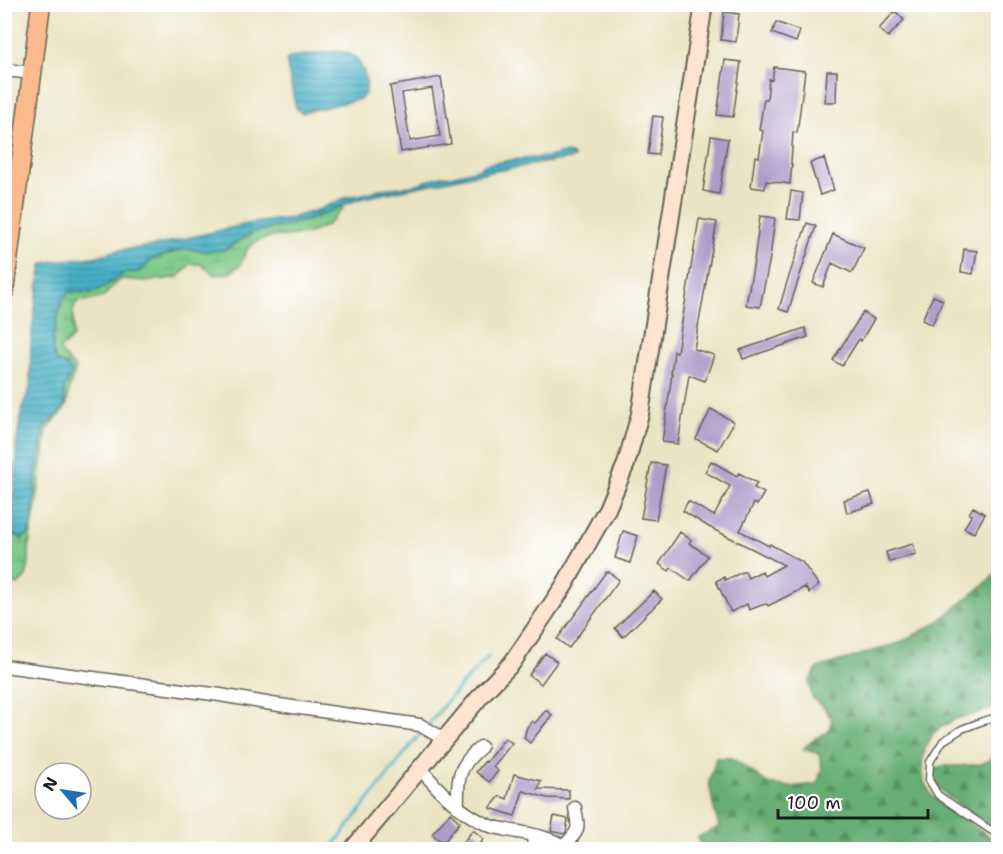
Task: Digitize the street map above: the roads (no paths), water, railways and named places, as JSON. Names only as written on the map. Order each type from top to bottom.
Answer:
[{"type":"main road","points":[[4,292],[41,4]]},
{"type":"main road","points":[[352,849],[484,692],[512,663],[564,586],[607,509],[626,464],[640,414],[705,4]]},
{"type":"street","points":[[4,70],[33,73]]},
{"type":"street","points":[[4,666],[420,725],[444,739]]},
{"type":"street","points":[[458,807],[458,787],[462,766],[481,747]]},
{"type":"street","points":[[420,768],[436,788],[458,807],[489,826],[548,839],[566,848],[579,826],[575,808]]},
{"type":"street","points":[[532,835],[534,843],[543,849]]},
{"type":"lane","points":[[999,717],[962,729],[943,741],[930,762],[928,780],[938,795],[999,835]]},
{"type":"water","points":[[337,51],[352,55],[359,62],[367,85],[364,95],[360,99],[301,113],[296,108],[286,61],[290,57]]},
{"type":"water","points":[[564,153],[571,154],[574,158],[472,175],[359,199],[309,220],[252,233],[224,250],[184,249],[153,259],[139,272],[125,273],[95,293],[69,292],[62,300],[53,338],[53,352],[57,362],[66,365],[72,372],[64,388],[65,404],[44,427],[29,534],[22,539],[13,534],[11,525],[16,446],[22,407],[30,388],[31,343],[42,265],[48,262],[94,257],[119,250],[154,246],[247,224],[291,218],[347,197],[379,189],[411,186],[441,176],[451,176],[478,169],[487,164]]},
{"type":"waterway","points":[[427,727],[449,699],[489,656]]},
{"type":"waterway","points":[[330,850],[422,731]]}]
